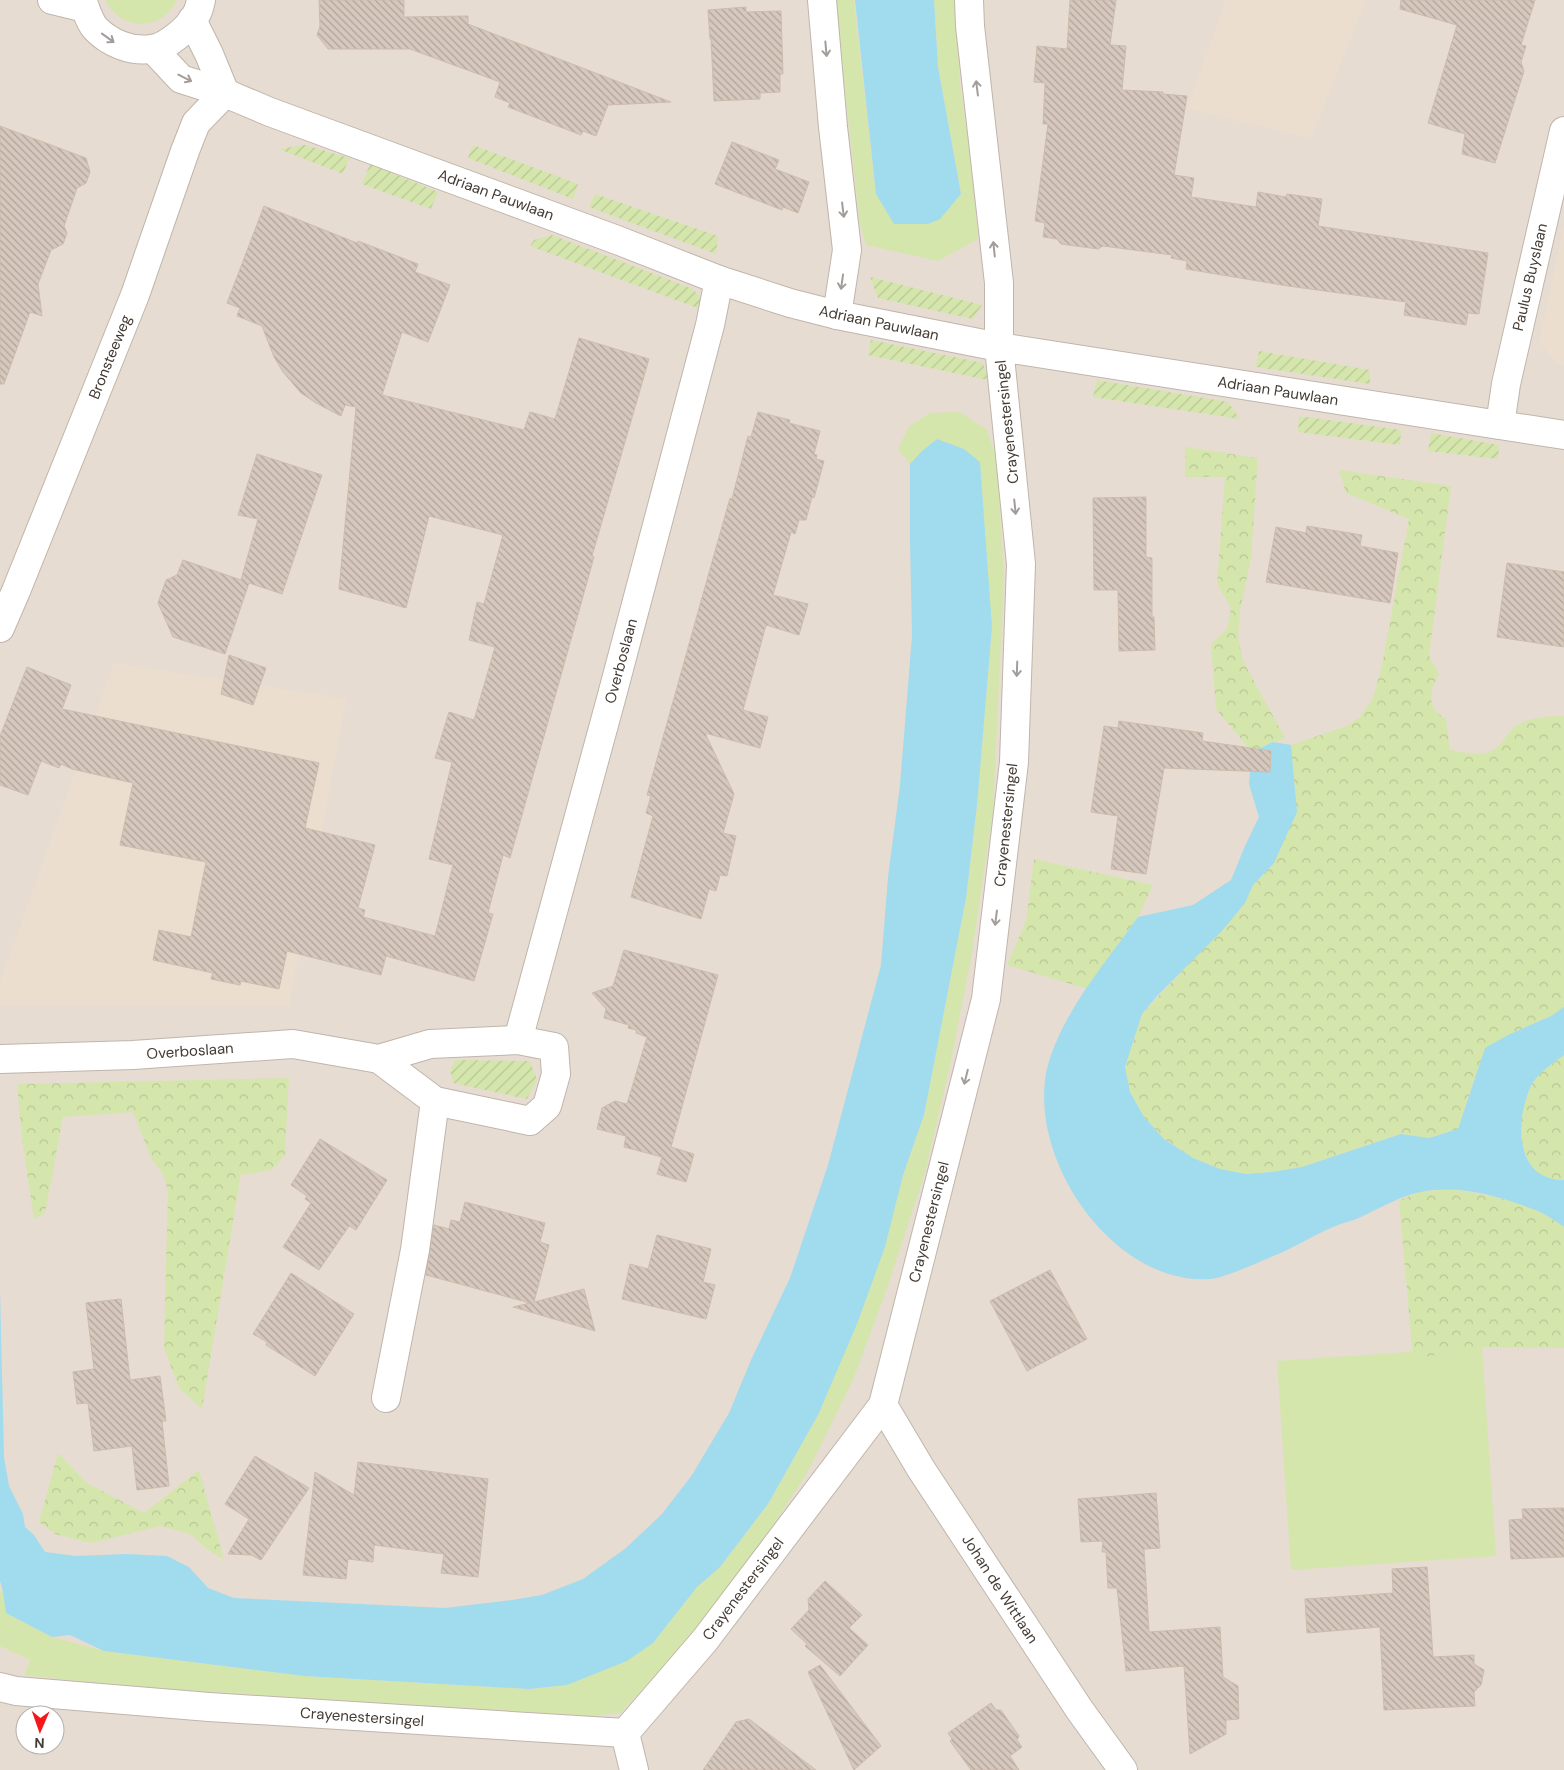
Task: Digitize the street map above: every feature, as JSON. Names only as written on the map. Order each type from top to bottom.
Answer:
[{"type":"street","points":[[52,0],[84,4],[94,27],[112,42],[131,49],[153,49],[176,37],[197,10]]},
{"type":"street","points":[[822,0],[833,127],[847,250],[838,315]]},
{"type":"street","name":"Crayenestersingel","points":[[0,1687],[16,1691],[218,1707],[625,1734],[705,1640],[883,1405],[986,999],[1014,762],[1021,564],[999,347],[999,283],[970,26],[969,0]]},
{"type":"street","points":[[197,10],[209,54],[225,93]]},
{"type":"street","name":"Adriaan Pauwlaan","points":[[153,49],[181,79],[225,93],[270,112],[617,240],[719,280],[790,302],[838,315],[999,347],[1564,435]]},
{"type":"street","name":"Bronsteeweg","points":[[0,628],[136,294],[196,123],[225,93]]},
{"type":"street","name":"Paulus Buyslaan","points":[[1500,425],[1506,384],[1564,131]]},
{"type":"street","name":"Overboslaan","points":[[518,1040],[710,325],[719,280]]},
{"type":"street","name":"Overboslaan","points":[[0,1059],[133,1055],[293,1044],[379,1059],[430,1044],[518,1040],[554,1047],[556,1074],[547,1106],[530,1121],[435,1101],[379,1059]]},
{"type":"street","points":[[386,1398],[415,1250],[435,1101]]},
{"type":"street","name":"Johan de Wittlaan","points":[[883,1405],[921,1469],[1078,1709],[1123,1770]]},
{"type":"street","points":[[625,1734],[634,1770]]},
{"type":"shaded area","points":[[0,0],[1564,0],[1564,1770],[0,1770]]},
{"type":"shaded area","points":[[1226,0],[1366,0],[1311,138],[1187,109]]},
{"type":"shaded area","points":[[1564,226],[1564,366],[1558,365],[1539,342]]},
{"type":"shaded area","points":[[114,663],[346,699],[289,1005],[0,1006],[0,983]]},
{"type":"green space","points":[[105,0],[177,0],[174,6],[161,18],[143,24],[127,21],[120,17],[114,13]]},
{"type":"green space","points":[[837,0],[854,0],[876,194],[895,224],[927,223],[961,194],[938,67],[934,0],[955,0],[960,85],[972,167],[978,239],[938,261],[866,245],[860,224],[839,37]]},
{"type":"green space","points":[[305,145],[349,158],[343,174],[279,149]]},
{"type":"green space","points":[[473,145],[578,184],[573,199],[468,158]]},
{"type":"green space","points":[[370,164],[438,192],[431,209],[362,184]]},
{"type":"green space","points":[[595,194],[718,236],[716,254],[589,207]]},
{"type":"green space","points":[[552,235],[693,289],[704,303],[703,310],[530,246],[534,240]]},
{"type":"green space","points":[[870,277],[982,305],[973,319],[878,298]]},
{"type":"green space","points":[[871,340],[983,363],[988,380],[868,355]]},
{"type":"green space","points":[[1259,351],[1370,370],[1370,384],[1256,367]]},
{"type":"green space","points":[[1097,380],[1228,402],[1240,419],[1093,397]]},
{"type":"green space","points":[[960,412],[987,430],[997,460],[1004,578],[993,812],[971,959],[949,1070],[925,1173],[885,1294],[853,1380],[806,1475],[745,1568],[704,1625],[620,1713],[592,1716],[132,1687],[25,1675],[30,1660],[0,1646],[0,1592],[3,1592],[6,1613],[52,1637],[104,1651],[305,1676],[529,1689],[567,1685],[653,1643],[697,1587],[720,1567],[768,1504],[818,1415],[924,1115],[966,898],[977,805],[992,627],[922,451],[910,464],[898,449],[909,426],[930,413]]},
{"type":"green space","points":[[1299,416],[1401,430],[1400,445],[1298,432]]},
{"type":"green space","points":[[1431,433],[1499,445],[1498,459],[1428,451]]},
{"type":"green space","points":[[1185,447],[1258,458],[1251,558],[1240,611],[1238,637],[1243,661],[1285,738],[1252,752],[1216,709],[1211,644],[1227,629],[1231,608],[1217,584],[1225,477],[1185,477]]},
{"type":"green space","points":[[1339,470],[1451,486],[1429,656],[1439,673],[1433,687],[1432,704],[1435,710],[1446,719],[1450,750],[1472,753],[1489,752],[1499,745],[1514,727],[1524,721],[1564,716],[1564,1007],[1551,1016],[1510,1034],[1475,1077],[1458,1129],[1429,1138],[1401,1134],[1302,1167],[1246,1174],[1220,1169],[1193,1158],[1164,1139],[1144,1117],[1130,1092],[1125,1067],[1142,1014],[1245,903],[1253,885],[1274,863],[1291,745],[1347,726],[1359,718],[1373,698],[1382,665],[1409,519],[1346,493]]},
{"type":"green space","points":[[1034,859],[1153,885],[1138,917],[1088,989],[1007,965],[1026,921]]},
{"type":"green space","points":[[1564,1055],[1564,1180],[1548,1178],[1536,1171],[1527,1160],[1521,1131],[1522,1115],[1533,1082],[1550,1065]]},
{"type":"green space","points":[[456,1060],[530,1061],[537,1080],[527,1099],[453,1083],[450,1069]]},
{"type":"green space","points":[[289,1078],[285,1155],[273,1169],[241,1174],[202,1409],[179,1388],[164,1348],[168,1191],[163,1174],[152,1160],[133,1112],[63,1117],[45,1213],[34,1219],[22,1139],[17,1084]]},
{"type":"green space","points":[[1451,1189],[1519,1204],[1547,1215],[1564,1227],[1564,1348],[1482,1347],[1413,1359],[1399,1200],[1420,1192]]},
{"type":"green space","points":[[1482,1347],[1496,1556],[1291,1570],[1277,1361]]},
{"type":"green space","points":[[58,1453],[87,1483],[144,1513],[199,1470],[224,1560],[207,1549],[190,1534],[160,1526],[91,1543],[55,1534],[39,1522]]},
{"type":"water","points":[[855,0],[934,0],[938,67],[961,194],[940,219],[928,224],[894,224],[876,194]]},
{"type":"water","points":[[937,439],[964,449],[980,462],[992,627],[977,805],[966,898],[924,1115],[903,1175],[885,1247],[857,1324],[818,1415],[768,1504],[720,1567],[697,1587],[653,1643],[627,1661],[567,1685],[529,1689],[305,1676],[104,1651],[70,1635],[52,1637],[6,1613],[0,1581],[0,1290],[4,1457],[9,1486],[23,1514],[25,1527],[34,1535],[45,1552],[76,1556],[127,1554],[167,1556],[189,1567],[208,1588],[234,1598],[445,1608],[542,1595],[583,1579],[626,1548],[662,1514],[692,1475],[729,1413],[751,1360],[790,1278],[828,1165],[881,965],[888,877],[900,785],[912,636],[910,464]]},
{"type":"water","points":[[1273,742],[1291,745],[1297,812],[1274,863],[1253,885],[1245,903],[1222,931],[1157,996],[1142,1014],[1125,1067],[1130,1092],[1144,1117],[1164,1139],[1193,1158],[1220,1169],[1246,1174],[1302,1167],[1401,1134],[1429,1138],[1458,1129],[1485,1048],[1510,1034],[1551,1016],[1564,1007],[1564,1055],[1550,1065],[1533,1082],[1522,1115],[1521,1131],[1527,1159],[1536,1170],[1548,1177],[1564,1180],[1564,1227],[1540,1212],[1498,1197],[1459,1190],[1434,1190],[1398,1199],[1258,1263],[1210,1279],[1173,1275],[1138,1260],[1107,1235],[1080,1204],[1060,1168],[1048,1130],[1044,1091],[1051,1055],[1078,1001],[1138,917],[1193,905],[1231,880],[1259,817],[1249,784],[1252,752]]},
{"type":"building","points":[[319,0],[404,0],[404,17],[468,16],[468,24],[671,102],[608,105],[596,136],[583,131],[581,135],[508,107],[510,103],[495,97],[500,82],[410,49],[328,49],[317,35],[320,26]]},
{"type":"building","points":[[1070,0],[1116,0],[1110,45],[1126,46],[1122,90],[1163,92],[1163,94],[1187,96],[1174,175],[1194,178],[1191,197],[1256,207],[1258,192],[1286,197],[1287,194],[1322,199],[1318,226],[1488,253],[1479,314],[1468,313],[1466,325],[1404,315],[1406,302],[1288,286],[1186,269],[1187,261],[1171,258],[1172,255],[1103,246],[1098,249],[1061,244],[1057,239],[1043,237],[1045,223],[1035,221],[1048,124],[1043,124],[1045,83],[1034,82],[1037,46],[1067,49]]},
{"type":"building","points":[[1401,0],[1535,0],[1521,45],[1526,46],[1521,62],[1524,71],[1495,163],[1462,154],[1465,134],[1428,123],[1457,25],[1400,9]]},
{"type":"building","points":[[746,7],[746,12],[781,11],[783,74],[780,74],[780,92],[760,93],[760,99],[714,101],[708,10]]},
{"type":"building","points":[[0,126],[86,158],[90,172],[86,183],[77,188],[64,226],[67,233],[63,244],[51,250],[38,284],[42,316],[30,312],[4,384],[0,384]]},
{"type":"building","points":[[732,142],[779,160],[775,169],[809,182],[798,213],[783,207],[782,210],[715,184]]},
{"type":"building","points":[[264,206],[357,243],[358,241],[418,264],[415,272],[450,285],[428,342],[402,332],[382,395],[524,430],[530,412],[555,419],[579,338],[649,359],[592,556],[594,557],[510,858],[503,855],[488,913],[493,914],[474,981],[386,956],[381,975],[287,951],[279,989],[241,981],[240,985],[211,979],[213,973],[153,960],[159,930],[191,937],[206,862],[120,845],[133,783],[72,769],[61,764],[59,768],[41,761],[28,795],[0,785],[0,736],[27,667],[71,685],[62,709],[319,763],[305,828],[375,845],[358,908],[365,910],[363,917],[435,936],[453,865],[429,859],[452,762],[435,758],[449,712],[474,720],[495,647],[469,640],[477,602],[484,604],[503,535],[429,516],[406,608],[339,589],[356,407],[345,405],[341,416],[301,393],[283,372],[274,357],[262,326],[237,316],[240,308],[227,303]]},
{"type":"building","points":[[758,412],[790,420],[789,423],[820,431],[814,454],[817,455],[816,459],[824,461],[814,498],[812,497],[806,520],[799,520],[795,534],[791,532],[773,595],[808,604],[799,635],[766,625],[743,710],[768,717],[760,748],[705,733],[734,794],[723,833],[736,836],[727,876],[720,875],[716,891],[709,889],[701,919],[631,897],[653,816],[646,813],[651,796],[647,795],[730,498],[732,499],[748,436],[751,437]]},
{"type":"building","points":[[257,454],[322,475],[282,594],[249,583],[225,654],[173,637],[158,603],[166,580],[177,575],[183,560],[241,580],[258,519],[238,515]]},
{"type":"building","points":[[1146,497],[1146,557],[1152,558],[1152,617],[1154,617],[1155,650],[1119,651],[1118,590],[1094,590],[1093,498]]},
{"type":"building","points":[[1307,526],[1362,535],[1360,546],[1398,553],[1390,603],[1266,582],[1276,527],[1306,533]]},
{"type":"building","points":[[1507,563],[1564,572],[1564,647],[1497,637]]},
{"type":"building","points":[[229,655],[266,668],[253,705],[221,694]]},
{"type":"building","points":[[1119,721],[1203,733],[1202,741],[1271,751],[1270,772],[1164,768],[1146,874],[1111,869],[1118,816],[1091,812],[1104,726],[1118,728]]},
{"type":"building","points":[[624,950],[718,975],[671,1147],[694,1154],[686,1182],[657,1174],[662,1157],[624,1147],[626,1136],[597,1129],[602,1108],[615,1101],[627,1104],[647,1037],[636,1033],[636,1030],[628,1028],[629,1025],[604,1018],[606,1009],[592,993],[613,986]]},
{"type":"building","points":[[320,1139],[387,1180],[356,1230],[349,1226],[319,1270],[283,1247],[311,1203],[305,1199],[307,1196],[291,1185]]},
{"type":"building","points":[[465,1202],[545,1223],[540,1242],[549,1245],[534,1302],[584,1289],[595,1331],[513,1307],[530,1303],[426,1275],[434,1225],[449,1229],[451,1220],[460,1222]]},
{"type":"building","points":[[657,1235],[711,1249],[703,1282],[715,1285],[706,1319],[622,1299],[630,1264],[648,1269]]},
{"type":"building","points":[[1050,1270],[1087,1339],[1027,1371],[990,1301]]},
{"type":"building","points":[[291,1273],[354,1314],[315,1376],[266,1345],[267,1342],[253,1334]]},
{"type":"building","points":[[121,1299],[130,1380],[160,1376],[166,1421],[162,1421],[169,1486],[137,1490],[132,1446],[94,1451],[88,1403],[77,1404],[73,1372],[94,1369],[86,1303]]},
{"type":"building","points":[[255,1456],[309,1488],[261,1560],[251,1555],[228,1554],[249,1519],[225,1504]]},
{"type":"building","points":[[358,1462],[488,1479],[478,1577],[441,1573],[444,1554],[374,1545],[373,1562],[348,1559],[346,1579],[303,1575],[315,1472],[354,1495]]},
{"type":"building","points":[[1156,1493],[1160,1548],[1144,1549],[1149,1632],[1220,1627],[1223,1677],[1238,1686],[1239,1719],[1226,1720],[1226,1734],[1190,1754],[1184,1666],[1126,1671],[1117,1588],[1108,1588],[1106,1552],[1102,1552],[1103,1541],[1081,1542],[1078,1499]]},
{"type":"building","points":[[1564,1508],[1564,1557],[1511,1559],[1509,1520],[1523,1519],[1522,1509]]},
{"type":"building","points":[[1427,1567],[1433,1657],[1474,1655],[1474,1664],[1484,1670],[1481,1685],[1474,1692],[1475,1706],[1384,1710],[1380,1627],[1307,1633],[1305,1599],[1393,1593],[1392,1569]]},
{"type":"building","points":[[825,1581],[862,1615],[849,1628],[868,1645],[840,1676],[805,1646],[807,1644],[791,1629],[809,1610],[808,1599]]},
{"type":"building","points":[[820,1665],[881,1746],[854,1770],[808,1672]]},
{"type":"building","points":[[991,1703],[996,1710],[1001,1710],[1019,1736],[1017,1740],[1022,1747],[1010,1756],[1019,1770],[971,1770],[950,1741],[952,1739],[948,1733]]},
{"type":"building","points":[[749,1719],[816,1770],[703,1770],[736,1722]]}]
